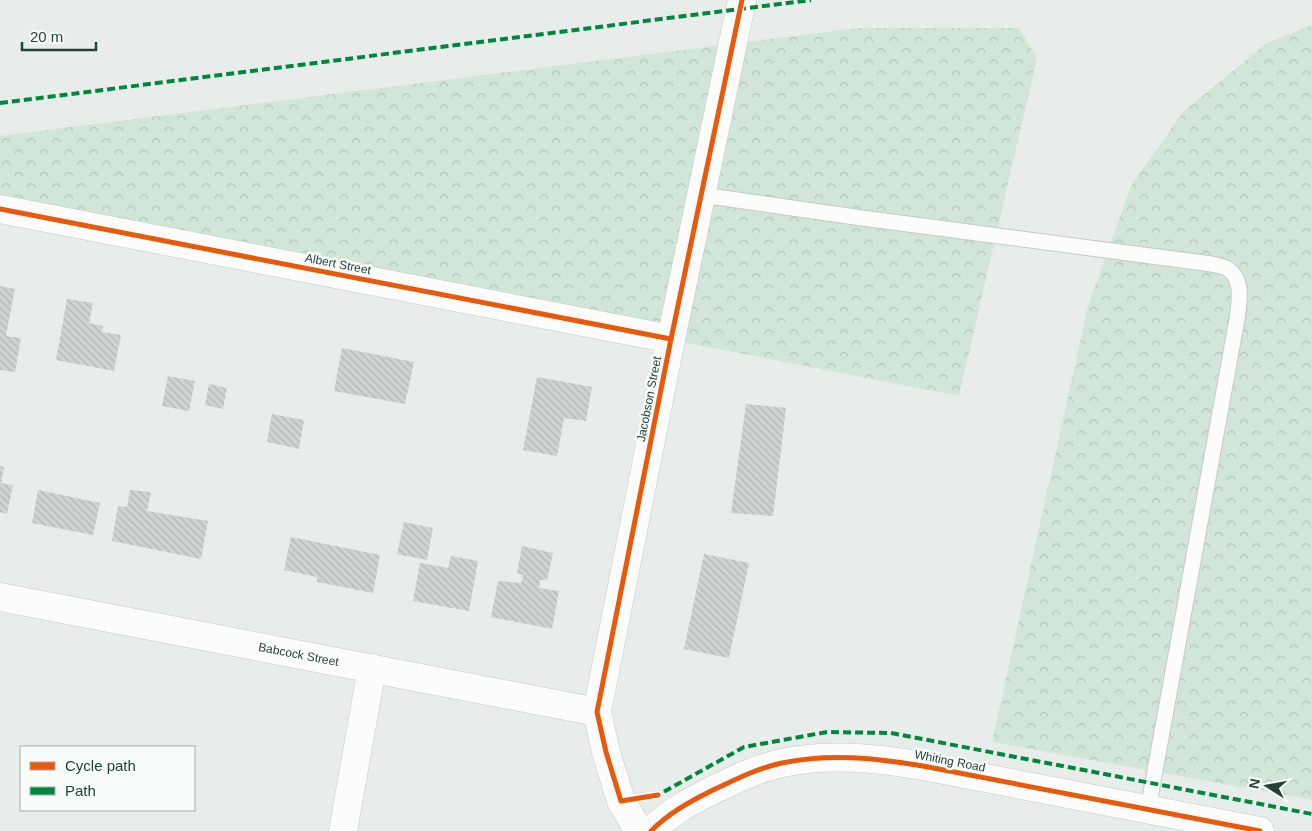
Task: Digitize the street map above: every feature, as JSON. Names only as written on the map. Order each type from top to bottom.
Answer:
[{"type":"street","name":"Jacobson Street","points":[[639,831],[621,801],[606,752],[597,712],[671,339],[742,0]]},
{"type":"street","name":"Albert Street","points":[[0,209],[671,339]]},
{"type":"street","name":"Babcock Street","points":[[0,597],[597,712]]},
{"type":"street","points":[[343,831],[372,668]]},
{"type":"street","name":"Whiting Road","points":[[651,831],[664,819],[691,800],[731,781],[782,763],[840,758],[876,758],[923,766],[1260,831]]},
{"type":"lane","points":[[702,195],[1212,264],[1227,268],[1236,277],[1240,294],[1237,319],[1148,809]]},
{"type":"green space","points":[[1312,25],[1312,800],[992,742],[1088,306],[1131,186],[1183,112],[1267,43]]},
{"type":"green space","points":[[858,28],[1019,28],[1037,58],[959,396],[0,209],[0,136]]},
{"type":"building","points":[[0,286],[15,289],[6,336],[21,338],[15,372],[0,370]]},
{"type":"building","points":[[67,299],[93,303],[89,323],[103,326],[102,332],[121,335],[114,371],[56,360]]},
{"type":"building","points":[[342,348],[414,362],[405,404],[334,391]]},
{"type":"building","points":[[168,376],[195,381],[189,411],[162,406]]},
{"type":"building","points":[[537,377],[592,387],[586,421],[564,418],[557,456],[523,450]]},
{"type":"building","points":[[209,384],[227,388],[223,409],[205,405]]},
{"type":"building","points":[[746,404],[786,408],[773,516],[731,513]]},
{"type":"building","points":[[272,414],[304,420],[299,449],[267,442]]},
{"type":"building","points":[[0,466],[4,467],[1,483],[13,485],[7,514],[0,512]]},
{"type":"building","points":[[38,490],[100,503],[93,535],[32,523]]},
{"type":"building","points":[[130,490],[151,492],[147,511],[208,521],[201,559],[112,541],[118,506],[127,507]]},
{"type":"building","points":[[404,522],[433,528],[427,560],[397,554]]},
{"type":"building","points":[[291,537],[380,555],[373,593],[317,582],[317,577],[284,570]]},
{"type":"building","points":[[522,546],[553,553],[547,580],[540,580],[539,588],[559,591],[552,629],[491,617],[498,581],[521,583],[523,575],[517,573]]},
{"type":"building","points":[[704,554],[749,563],[729,658],[684,649]]},
{"type":"building","points":[[451,556],[478,561],[469,611],[413,601],[420,563],[448,568]]},
{"type":"marked path","points":[[0,103],[811,0]]},
{"type":"marked path","points":[[653,796],[744,747],[827,732],[891,733],[1312,814]]},
{"type":"cycle path","points":[[658,795],[621,801],[606,752],[597,712],[671,339],[742,0]]},
{"type":"cycle path","points":[[0,209],[671,339]]},
{"type":"cycle path","points":[[651,831],[672,813],[687,804],[755,771],[782,763],[835,757],[870,759],[923,766],[1260,831]]}]
